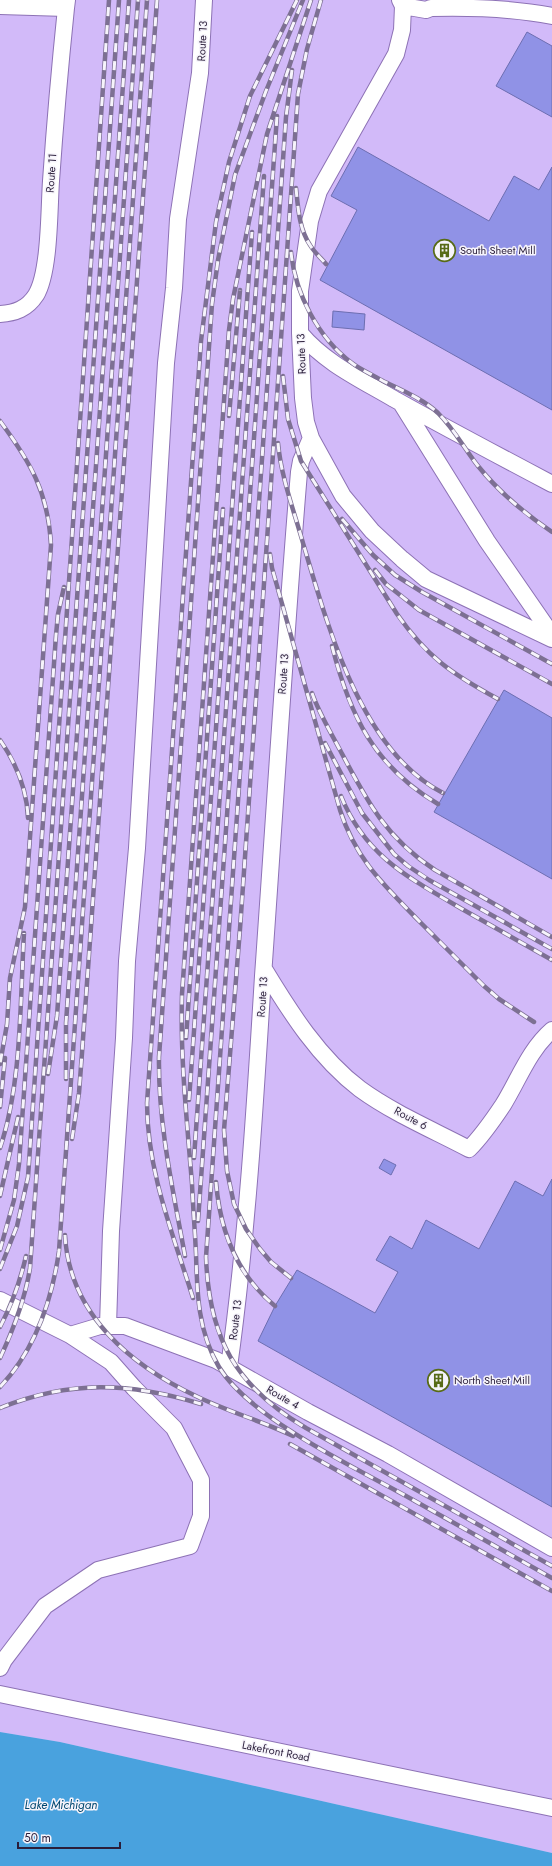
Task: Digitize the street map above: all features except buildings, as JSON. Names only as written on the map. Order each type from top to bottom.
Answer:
[{"type":"street","name":"Route 13","points":[[108,1326],[111,1231],[124,1038],[127,961],[137,848],[166,363],[174,288],[178,219],[200,73],[204,0]]},
{"type":"street","name":"Route 13","points":[[229,1367],[247,1220],[287,622],[299,472],[301,461],[311,438],[306,422],[303,398],[300,290],[307,238],[314,204],[325,179],[396,54],[402,30],[401,3],[426,10],[431,8],[468,7],[518,10],[552,16]]},
{"type":"street","points":[[0,6],[66,4]]},
{"type":"street","name":"Route 11","points":[[0,314],[15,312],[27,307],[36,294],[41,281],[46,253],[55,122],[66,4]]},
{"type":"street","points":[[300,333],[311,347],[326,358],[400,402],[552,484]]},
{"type":"street","points":[[400,402],[487,541],[552,635]]},
{"type":"street","points":[[311,438],[343,496],[369,527],[402,559],[426,578],[552,639]]},
{"type":"street","name":"Route 6","points":[[264,969],[310,1039],[344,1075],[360,1089],[469,1149],[503,1104],[533,1050],[552,1030]]},
{"type":"street","points":[[0,1300],[70,1335],[111,1362],[134,1388],[174,1428],[201,1480],[201,1516],[190,1546],[98,1570],[45,1606],[4,1660],[0,1668]]},
{"type":"street","name":"Route 4","points":[[70,1335],[100,1326],[125,1326],[216,1360],[308,1412],[388,1454],[552,1548]]},
{"type":"street","name":"Lakefront Road","points":[[0,1694],[552,1808]]},
{"type":"shaded area","points":[[0,0],[552,0],[552,1853],[60,1742],[0,1732]]},
{"type":"water","name":"Lake Michigan","points":[[0,1732],[60,1742],[552,1853],[552,1866],[0,1866]]},
{"type":"railway","points":[[0,1269],[17,1226],[28,1177],[109,0]]},
{"type":"railway","points":[[0,1358],[18,1314],[30,1268],[119,0]]},
{"type":"railway","points":[[48,1074],[57,1016],[129,0]]},
{"type":"railway","points":[[66,1079],[66,1023],[138,0]]},
{"type":"railway","points":[[0,1387],[23,1357],[40,1324],[52,1288],[59,1251],[147,0]]},
{"type":"railway","points":[[72,1139],[79,1093],[82,1053],[157,0]]},
{"type":"railway","points":[[193,1298],[162,1202],[156,1178],[151,1153],[147,1103],[201,341],[216,222],[229,162],[250,96],[297,0]]},
{"type":"railway","points":[[185,1256],[167,1157],[161,1107],[159,1057],[212,304],[218,260],[235,175],[266,91],[303,0]]},
{"type":"railway","points":[[311,0],[267,134],[233,299],[229,330],[182,994],[183,1066],[200,1312],[207,1340],[219,1367],[234,1386],[254,1405],[278,1423],[332,1456],[552,1578]]},
{"type":"railway","points":[[291,1278],[271,1262],[260,1249],[246,1229],[234,1204],[227,1171],[224,1130],[240,929],[298,94],[307,49],[321,0]]},
{"type":"railway","points":[[292,70],[286,117],[206,1257],[208,1286],[213,1312],[220,1336],[230,1357],[244,1377],[261,1395],[281,1412],[306,1428],[552,1566]]},
{"type":"railway","points":[[198,1221],[277,116]]},
{"type":"railway","points":[[194,1158],[264,176]]},
{"type":"railway","points":[[296,188],[297,203],[303,232],[312,248],[326,264]]},
{"type":"railway","points":[[189,1100],[252,232]]},
{"type":"railway","points":[[291,252],[297,283],[310,314],[319,328],[340,353],[356,366],[419,399],[438,413],[494,485],[522,510],[552,532]]},
{"type":"railway","points":[[229,416],[240,290]]},
{"type":"railway","points":[[283,376],[288,419],[301,461],[397,614],[408,629],[430,653],[467,681],[498,699]]},
{"type":"railway","points":[[0,421],[21,451],[36,479],[46,509],[51,545],[25,907],[10,978],[7,1024],[0,1064]]},
{"type":"railway","points":[[278,443],[285,481],[324,612],[352,684],[369,718],[390,748],[414,774],[443,793]]},
{"type":"railway","points":[[186,1038],[223,509]]},
{"type":"railway","points":[[342,519],[373,555],[395,575],[422,592],[552,664]]},
{"type":"railway","points":[[270,554],[272,568],[340,810],[354,843],[372,871],[394,896],[484,986],[499,999],[534,1022]]},
{"type":"railway","points":[[375,570],[386,584],[419,610],[552,684]]},
{"type":"railway","points":[[0,1250],[14,1200],[19,1164],[56,635],[58,614],[64,587]]},
{"type":"railway","points":[[332,646],[347,695],[368,737],[381,756],[397,773],[416,789],[438,804]]},
{"type":"railway","points":[[312,693],[325,722],[359,786],[390,831],[403,844],[435,870],[552,937]]},
{"type":"railway","points":[[0,740],[16,767],[20,777],[28,818]]},
{"type":"railway","points":[[325,743],[362,813],[394,854],[408,866],[429,880],[552,949]]},
{"type":"railway","points":[[341,796],[351,817],[363,835],[376,850],[391,863],[424,887],[552,960]]},
{"type":"railway","points":[[0,1148],[7,1123],[16,1070],[19,1042],[24,933]]},
{"type":"railway","points":[[0,1107],[5,1058]]},
{"type":"railway","points":[[0,1196],[18,1117]]},
{"type":"railway","points":[[216,1182],[221,1218],[232,1250],[240,1266],[250,1280],[275,1306]]},
{"type":"railway","points":[[65,1235],[69,1263],[78,1289],[91,1313],[108,1334],[128,1353],[150,1370],[198,1397],[293,1436]]},
{"type":"railway","points":[[0,1327],[15,1293],[26,1256]]},
{"type":"railway","points":[[0,1408],[51,1392],[100,1387],[149,1391],[201,1404]]},
{"type":"railway","points":[[290,1444],[552,1591]]},
{"type":"place","name":"South Sheet Mill","points":[[444,250]]},
{"type":"place","name":"North Sheet Mill","points":[[439,1380]]}]
